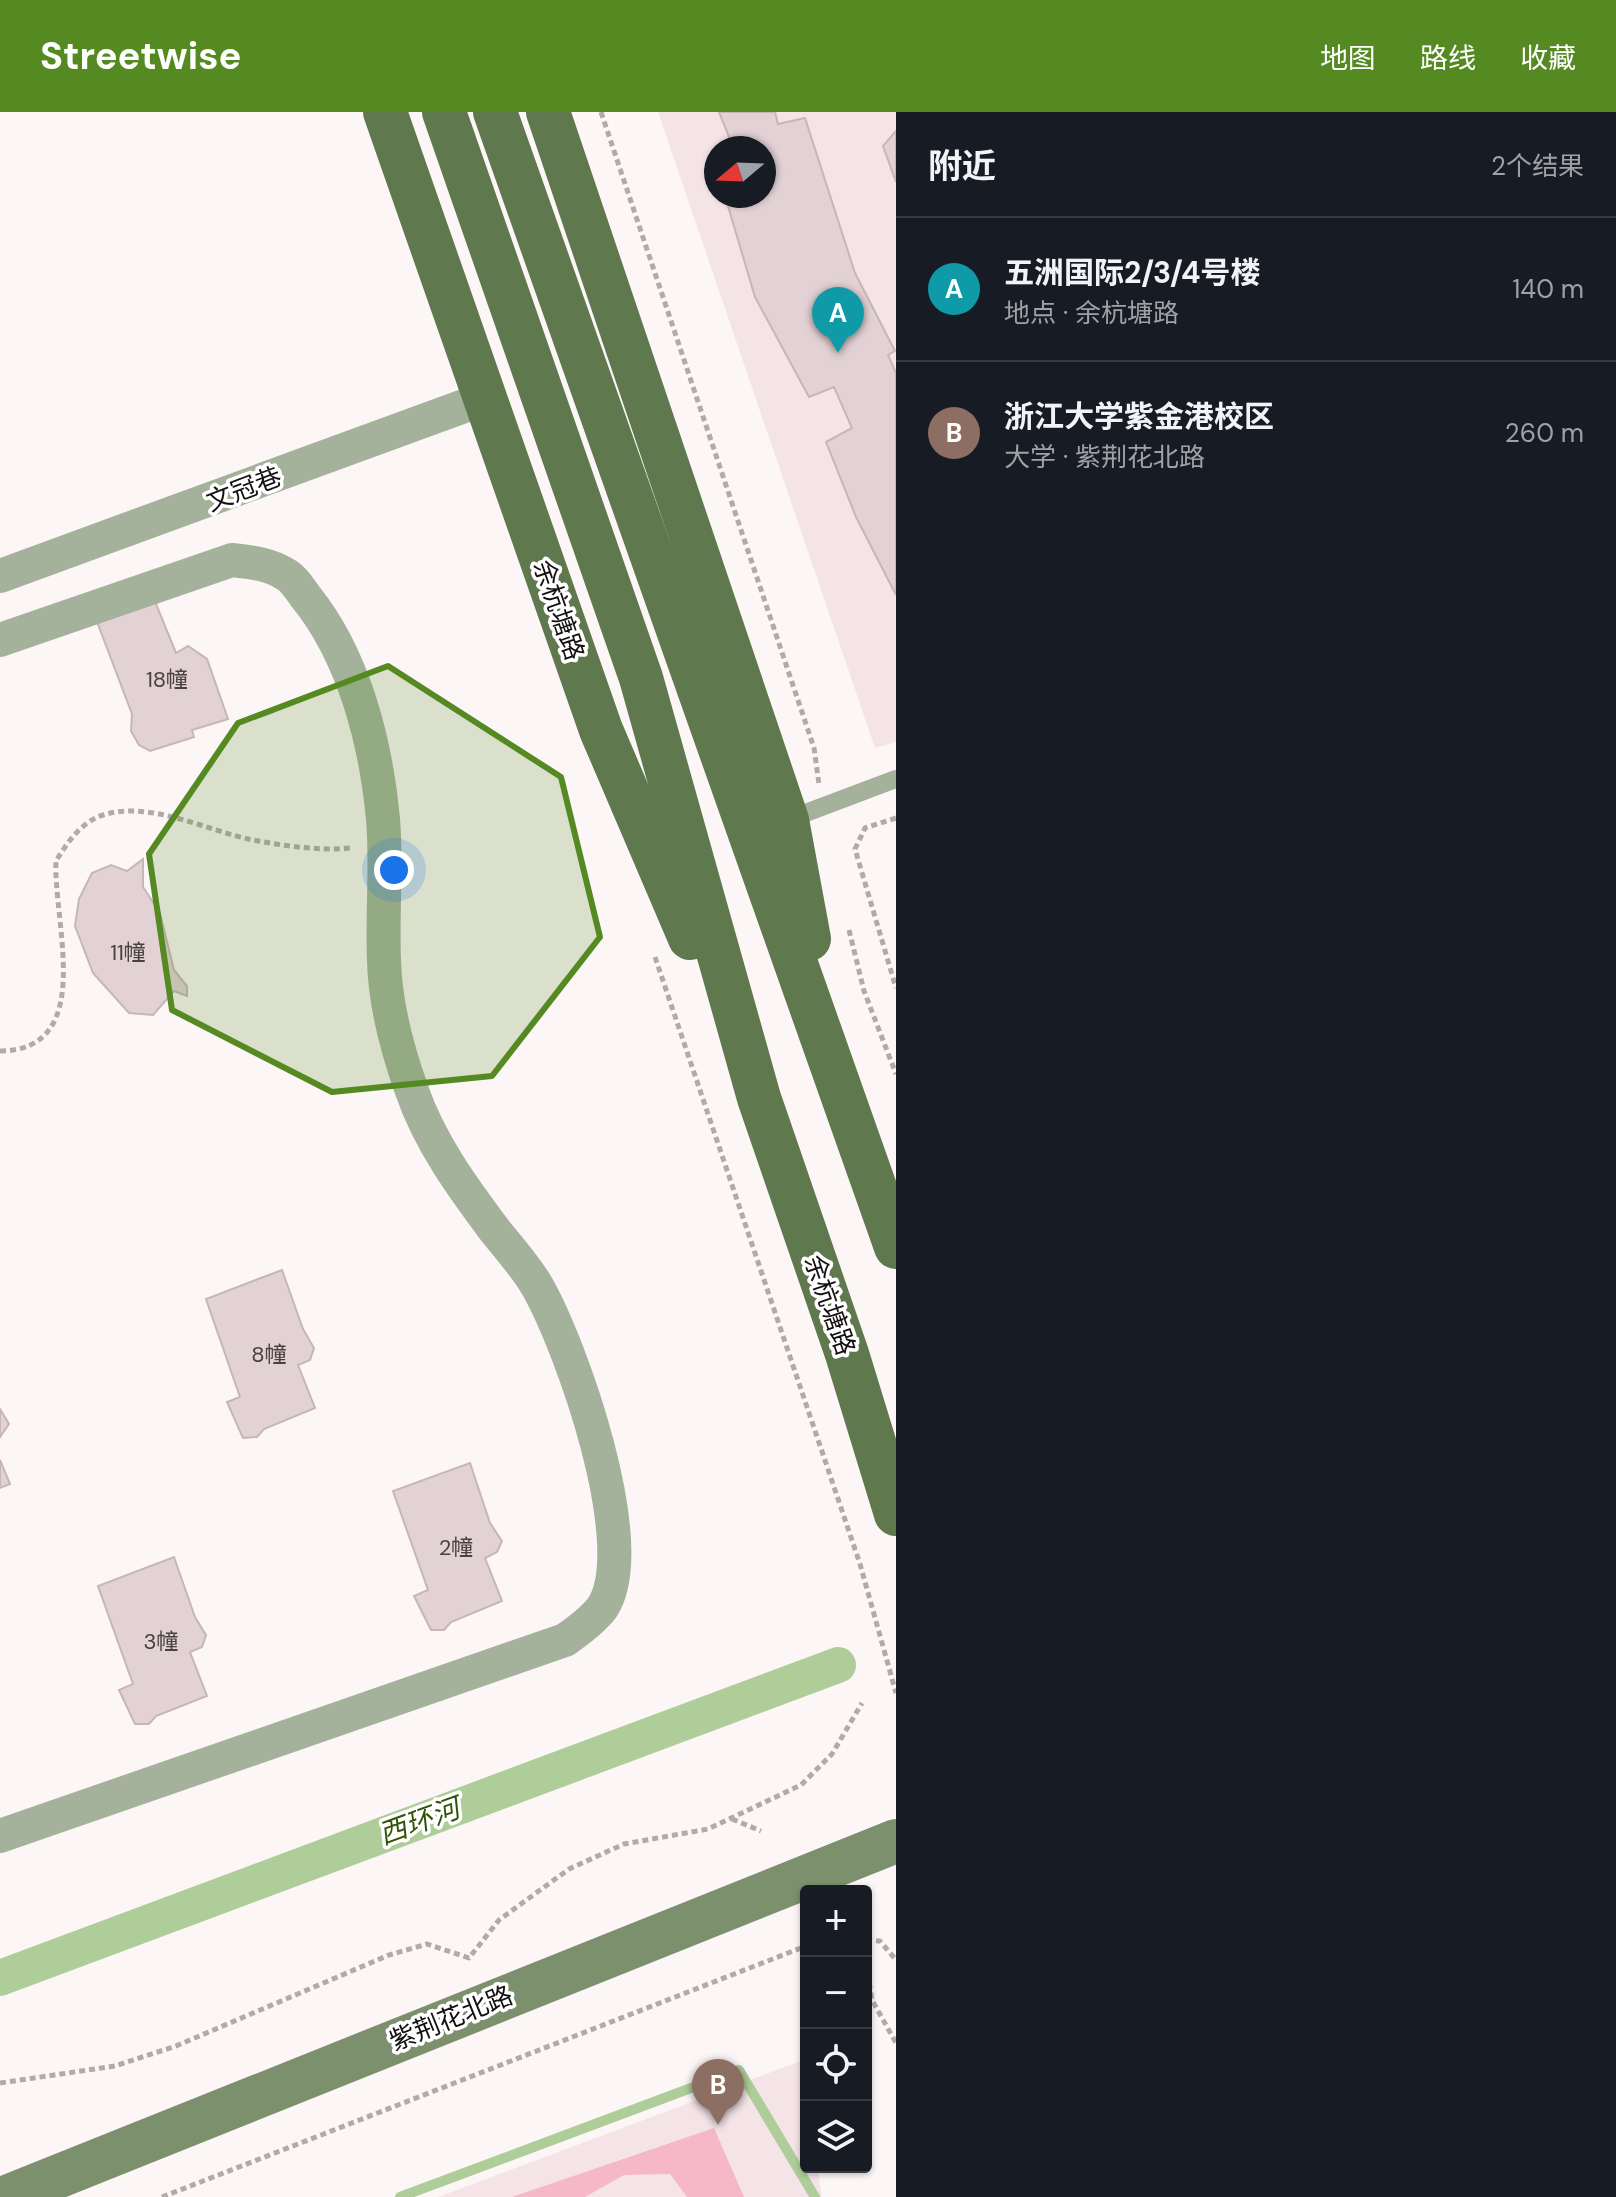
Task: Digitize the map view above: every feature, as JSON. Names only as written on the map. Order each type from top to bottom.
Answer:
[{"type":"main road","name":"余杭塘路","points":[[385,112],[601,730],[759,1098]]},
{"type":"main road","name":"余杭塘路","points":[[444,112],[641,678],[759,1098],[842,1339],[896,1514]]},
{"type":"main road","points":[[495,112],[896,1247]]},
{"type":"main road","points":[[548,112],[787,820],[834,1075]]},
{"type":"main road","name":"紫荆花北路","points":[[7,2197],[896,1841]]},
{"type":"street","name":"文冠巷","points":[[0,576],[486,398]]},
{"type":"street","points":[[0,640],[232,560],[259,563],[288,575],[321,615],[352,677],[374,762],[384,846],[384,960],[393,1033],[413,1094],[434,1143],[471,1199],[536,1284],[572,1359],[592,1425],[614,1544],[611,1582],[603,1606],[565,1640],[536,1653],[0,1836]]},
{"type":"lane","points":[[787,820],[896,779]]},
{"type":"path","points":[[0,1051],[24,1051],[40,1043],[53,1027],[63,999],[56,861],[82,827],[103,815],[143,812],[254,840],[329,850],[384,846]]},
{"type":"path","points":[[896,818],[865,828],[855,849],[896,988]]},
{"type":"path","points":[[0,2083],[115,2066],[176,2046],[389,1955],[427,1944],[469,1958],[499,1920],[569,1869],[624,1844],[708,1829],[801,1785],[832,1754],[862,1703]]},
{"type":"path","points":[[732,1819],[761,1831]]},
{"type":"path","points":[[872,1940],[880,1941],[896,1960]]},
{"type":"path","points":[[162,2197],[800,1948]]},
{"type":"path","points":[[872,2000],[896,2043]]},
{"type":"highlighted area","points":[[388,666],[561,777],[600,937],[492,1076],[332,1092],[172,1010],[149,854],[238,723]]},
{"type":"shaded area","points":[[658,112],[896,112],[896,742],[875,748]]},
{"type":"shaded area","points":[[800,2061],[800,2173],[818,2173],[822,2197],[438,2197]]},
{"type":"shaded area","points":[[714,2128],[744,2197],[687,2197],[670,2174],[624,2175],[585,2197],[512,2197]]},
{"type":"building","points":[[719,112],[775,112],[778,124],[805,118],[855,273],[895,351],[888,355],[896,373],[896,595],[856,517],[826,442],[852,428],[834,387],[809,397],[755,297],[729,208],[776,208],[776,136],[729,136]]},
{"type":"building","points":[[896,131],[896,182],[883,146]]},
{"type":"building","points":[[154,599],[176,653],[188,646],[207,659],[228,719],[192,730],[194,737],[150,751],[139,745],[131,731],[132,714],[96,619]]},
{"type":"building","points":[[143,859],[143,887],[160,913],[174,970],[187,986],[187,996],[174,991],[153,1015],[129,1013],[93,973],[75,926],[79,899],[92,873],[111,865],[127,871]]},
{"type":"building","points":[[282,1270],[303,1329],[314,1348],[310,1360],[298,1365],[315,1408],[264,1429],[257,1437],[243,1438],[227,1402],[240,1397],[206,1299]]},
{"type":"building","points":[[0,1409],[9,1424],[0,1437]]},
{"type":"building","points":[[0,1460],[10,1484],[0,1488]]},
{"type":"building","points":[[470,1463],[490,1523],[502,1541],[497,1552],[485,1558],[502,1601],[451,1622],[444,1630],[431,1630],[414,1596],[428,1590],[393,1491]]},
{"type":"building","points":[[174,1557],[195,1617],[206,1635],[202,1647],[190,1652],[207,1696],[156,1716],[149,1724],[135,1724],[119,1690],[133,1684],[98,1586]]},
{"type":"waterway","name":"西环河","points":[[0,1978],[838,1665]]},
{"type":"waterway","points":[[400,2197],[739,2070],[815,2197]]},
{"type":"place","name":"五洲国际2/3/4号楼","points":[[838,353]]},
{"type":"place","name":"浙江大学紫金港校区","points":[[718,2125]]}]
